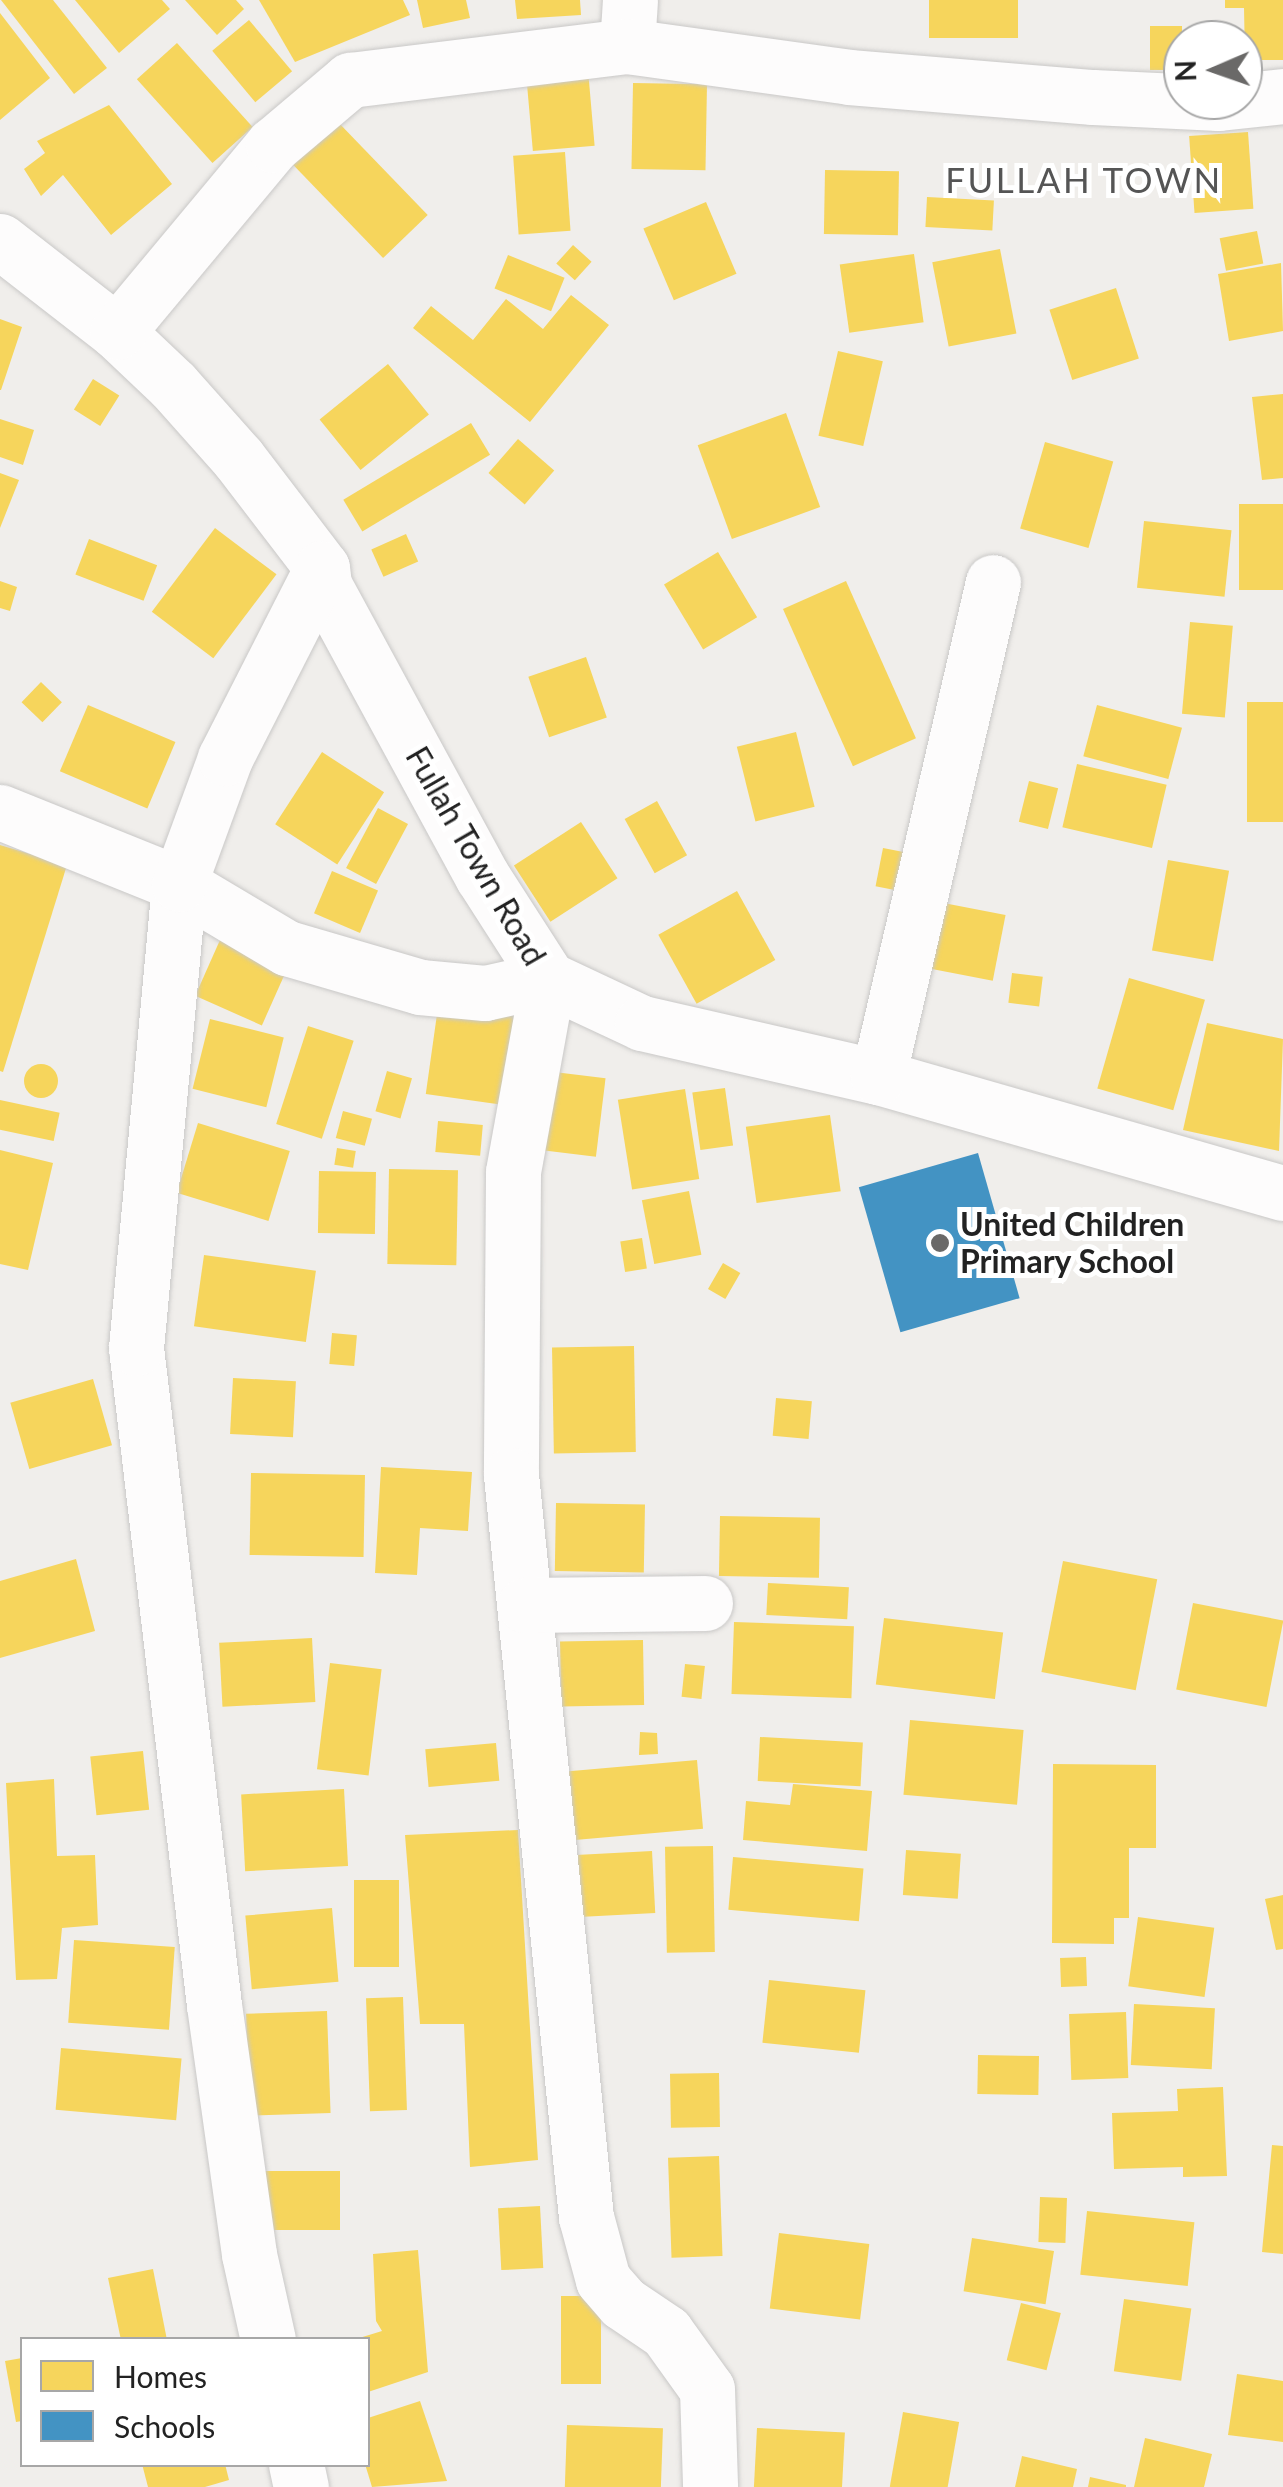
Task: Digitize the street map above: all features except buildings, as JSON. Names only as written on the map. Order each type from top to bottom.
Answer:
[{"type":"street","points":[[117,332],[273,145],[350,80],[629,23],[849,78],[1219,103],[1283,96]]},
{"type":"street","name":"Fullah Town Road","points":[[0,241],[117,332],[238,458],[322,568],[324,585],[482,876],[548,979],[642,1023],[878,1077],[1283,1193]]},
{"type":"street","points":[[267,2337],[249,2254],[214,2004],[136,1348],[179,884],[224,758],[322,568]]},
{"type":"street","points":[[878,1077],[993,582]]},
{"type":"street","points":[[0,812],[179,884],[286,948],[420,987],[485,993],[548,979],[513,1172],[512,1475],[586,2217],[604,2280],[623,2304],[666,2332],[708,2389],[710,2487]]},
{"type":"street","points":[[526,1605],[705,1603]]},
{"type":"place","name":"United Children Primary School","points":[[940,1243]]},
{"type":"district","name":"FULLAH TOWN","points":[[1084,179]]}]
